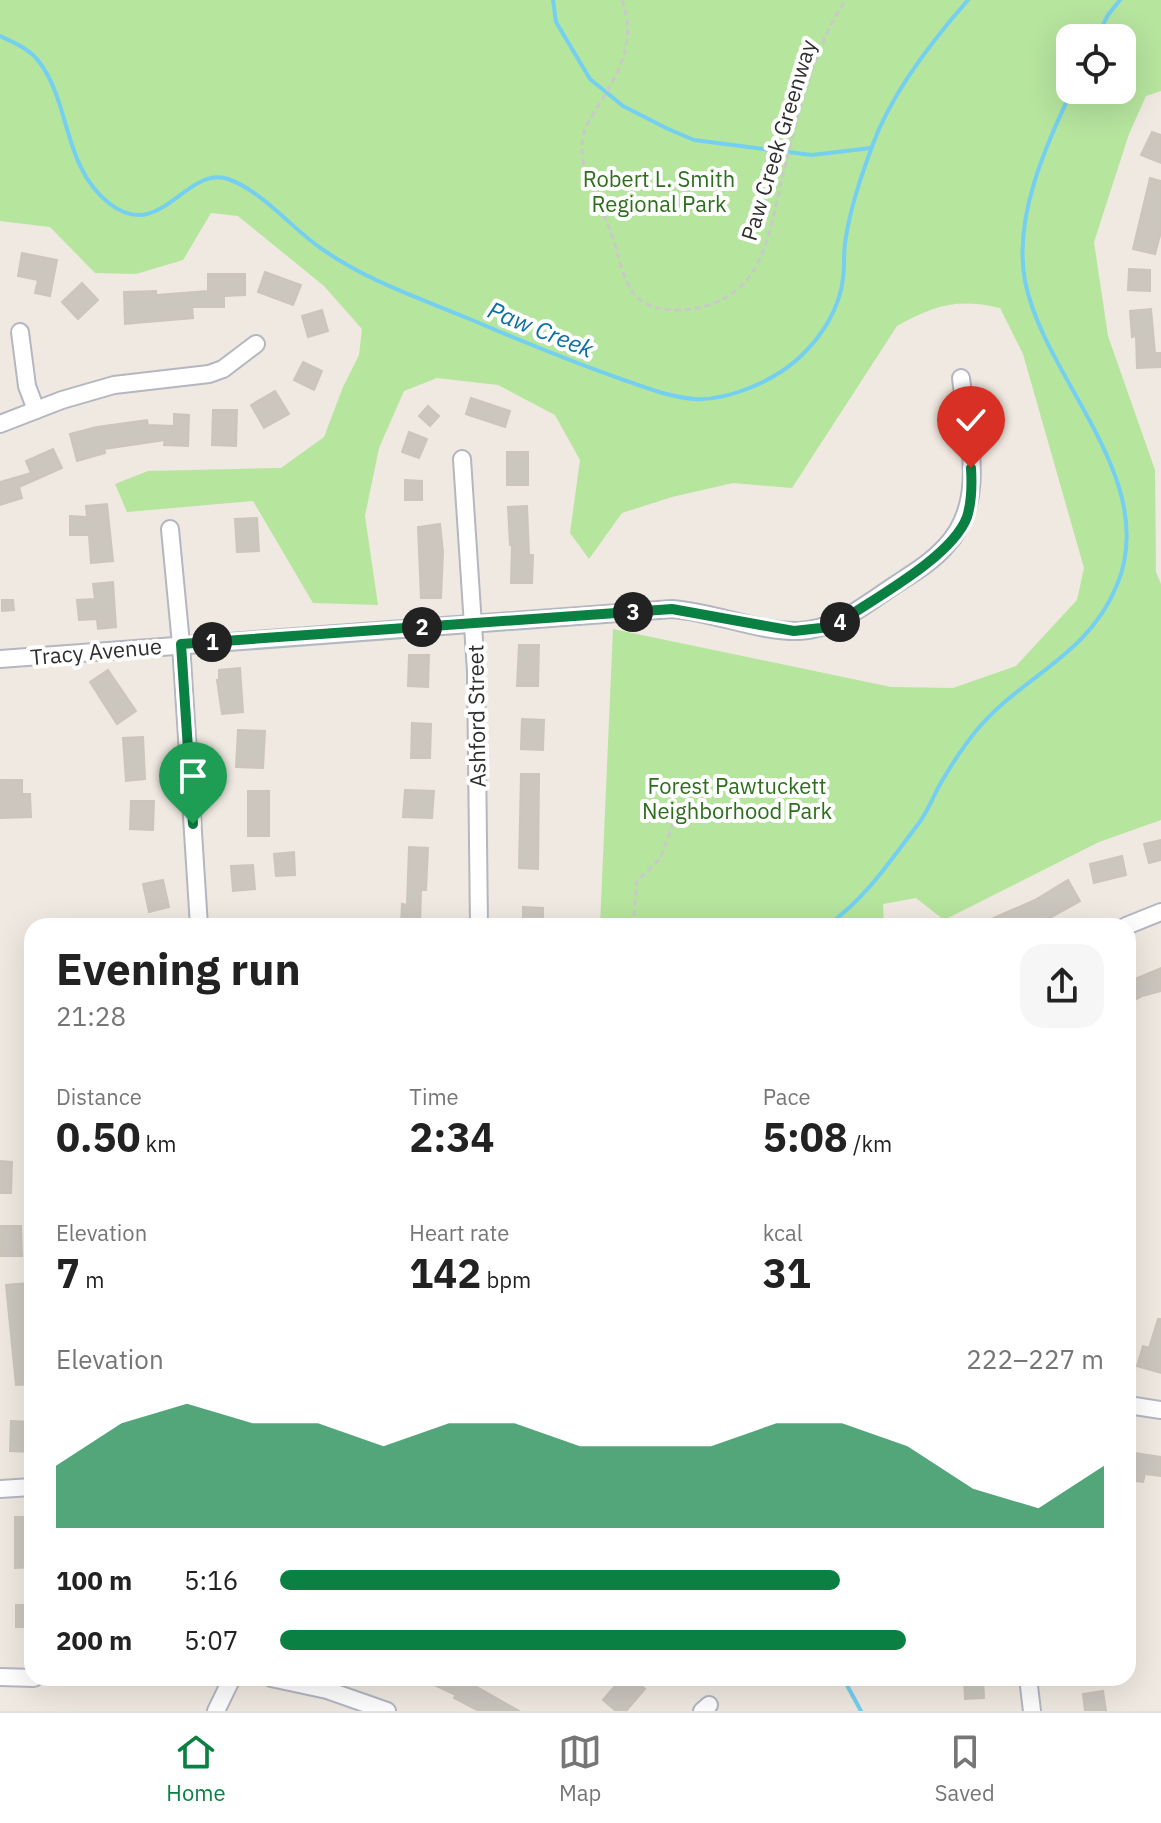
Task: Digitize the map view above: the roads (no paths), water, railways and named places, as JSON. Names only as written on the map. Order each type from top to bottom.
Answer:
[{"type":"street","points":[[20,332],[27,386],[36,410]]},
{"type":"street","points":[[0,424],[84,392],[114,385],[209,374],[223,369],[256,344]]},
{"type":"street","name":"Tracy Avenue","points":[[0,659],[672,609],[794,631],[821,628],[840,622],[933,559],[959,532],[966,517],[972,485],[961,378]]},
{"type":"street","name":"Ashford Street","points":[[462,459],[474,623],[479,918]]},
{"type":"street","points":[[170,529],[181,644],[198,918]]},
{"type":"street","points":[[1136,922],[1161,912]]},
{"type":"street","points":[[1136,1406],[1161,1410]]},
{"type":"street","points":[[0,1489],[24,1488]]},
{"type":"street","points":[[0,1677],[24,1678]]},
{"type":"street","points":[[216,1711],[228,1686]]},
{"type":"street","points":[[308,1686],[387,1711]]},
{"type":"street","points":[[1029,1686],[1032,1711]]},
{"type":"waterway","points":[[553,0],[556,22],[590,79],[623,106],[666,128],[694,140],[812,155],[871,148]]},
{"type":"waterway","name":"Paw Creek","points":[[0,36],[27,50],[40,63],[50,80],[84,173],[110,204],[128,214],[144,215],[159,210],[199,182],[213,178],[228,179],[254,192],[322,249],[376,280],[621,379],[675,396],[708,399],[737,393],[779,373],[801,356],[823,330],[838,300],[851,213],[881,125],[914,68],[968,0]]},
{"type":"waterway","points":[[1103,24],[1120,0]]},
{"type":"waterway","points":[[837,918],[866,891],[922,819],[947,772],[976,731],[1013,695],[1089,631],[1117,585],[1126,546],[1124,507],[1112,468],[1095,430],[1036,318],[1025,281],[1024,232],[1028,207],[1034,182],[1066,104]]},
{"type":"waterway","points":[[847,1686],[861,1711]]},
{"type":"park label","name":"Robert L. Smith Regional Park","points":[[659,190]]},
{"type":"park label","name":"Forest Pawtuckett Neighborhood Park","points":[[737,798]]}]
